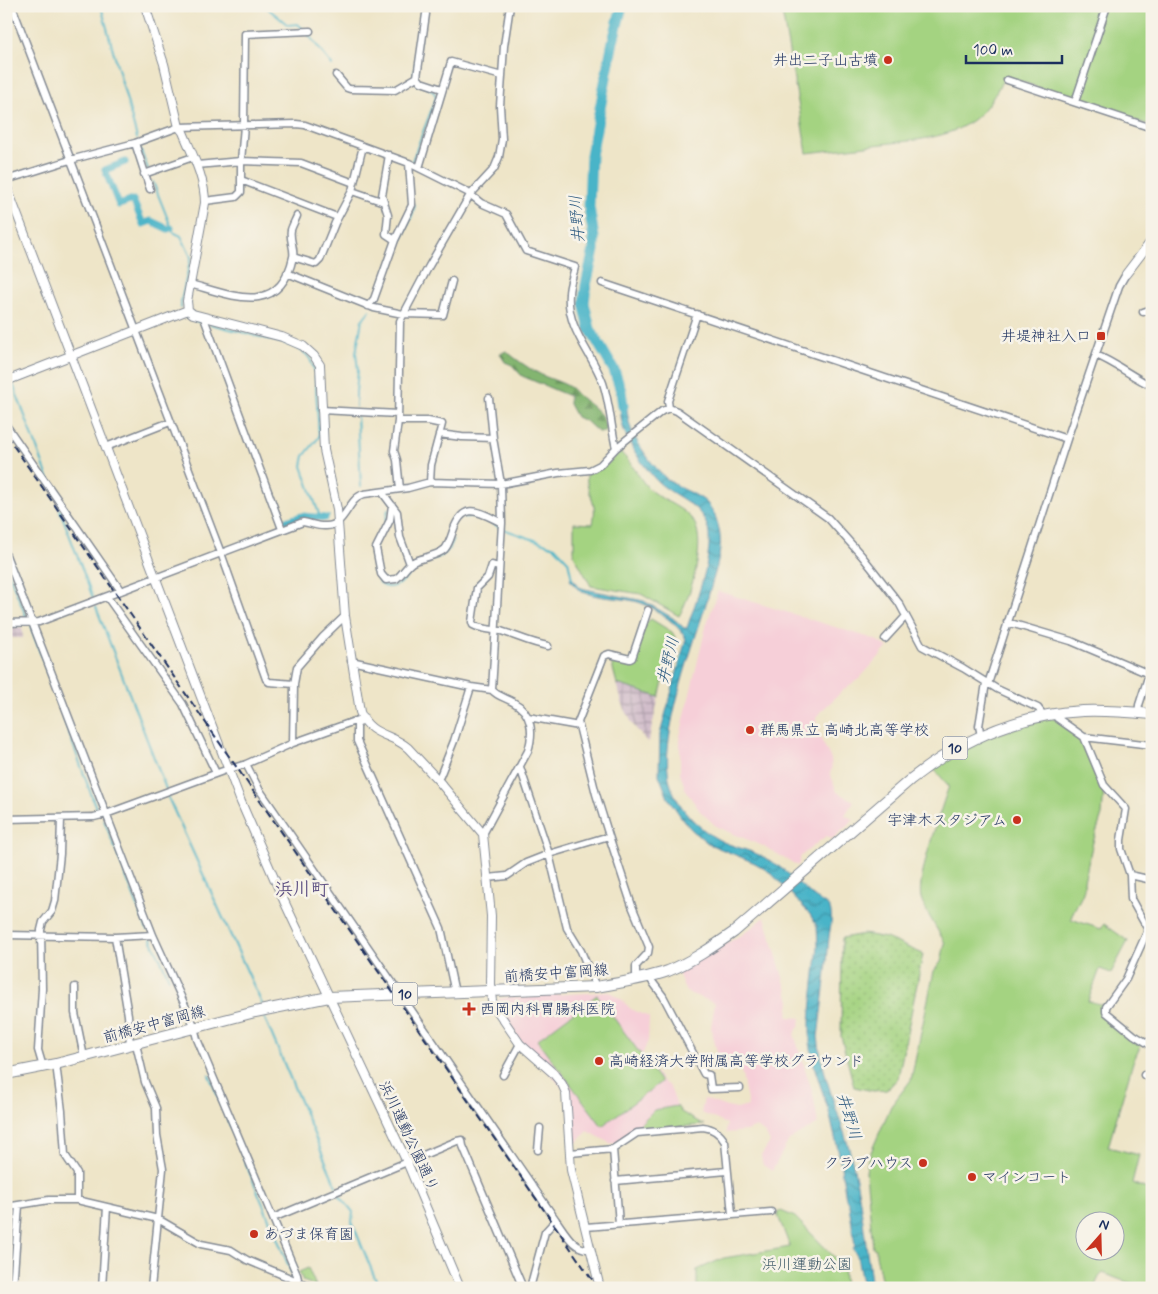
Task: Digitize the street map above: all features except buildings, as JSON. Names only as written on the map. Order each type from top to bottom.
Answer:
[{"type":"main road","name":"前橋安中富岡線","points":[[6,1074],[56,1064],[282,1006],[329,997],[596,987],[668,971],[716,945],[745,924],[924,769],[965,742],[1007,725],[1049,715],[1096,710],[1152,714]]},
{"type":"street","points":[[12,6],[221,553],[266,679],[269,682],[294,684]]},
{"type":"street","points":[[146,6],[164,64],[179,127],[195,161],[205,201],[187,300],[188,310],[204,318],[282,337],[303,346],[314,356],[320,366],[324,450],[339,522],[345,616],[362,718],[373,730],[404,744],[437,779],[483,834],[490,916],[491,992],[496,1009],[520,1044],[553,1073],[562,1084],[568,1103],[571,1170],[600,1288]]},
{"type":"street","points":[[400,489],[397,460],[394,451],[398,417],[400,321],[470,195],[494,169],[502,139],[499,114],[504,40],[510,6]]},
{"type":"street","points":[[1075,102],[1107,6]]},
{"type":"street","points":[[426,14],[417,77],[420,82],[442,89]]},
{"type":"street","points":[[205,201],[238,196],[241,192],[245,34],[310,31]]},
{"type":"street","points":[[419,168],[451,62],[502,76]]},
{"type":"street","points":[[336,75],[350,89],[395,90],[417,77]]},
{"type":"street","points":[[1007,80],[1152,128]]},
{"type":"street","points":[[6,180],[70,160],[135,143],[179,127],[305,125],[409,163],[470,195],[481,203],[506,214],[526,251],[575,267],[568,294],[570,309],[576,334],[604,386],[616,448]]},
{"type":"street","points":[[135,143],[150,189]]},
{"type":"street","points":[[293,257],[312,264],[318,263],[338,217],[352,191],[363,146]]},
{"type":"street","points":[[389,155],[382,196],[388,214],[386,234],[395,240]]},
{"type":"street","points":[[144,174],[195,161],[301,163],[354,184]]},
{"type":"street","points":[[368,306],[374,299],[395,240],[412,205],[409,163]]},
{"type":"street","points":[[241,180],[338,217]]},
{"type":"street","name":"浜川運動公園通り","points":[[6,185],[229,769],[284,901],[407,1162],[460,1288]]},
{"type":"street","points":[[352,191],[384,202]]},
{"type":"street","points":[[190,284],[242,298],[264,296],[276,291],[287,273],[293,257],[291,231],[297,216]]},
{"type":"street","points":[[981,736],[978,726],[987,684],[1119,286],[1152,240]]},
{"type":"street","points":[[287,273],[368,306],[403,314],[443,315],[452,281]]},
{"type":"street","points":[[602,283],[1067,439]]},
{"type":"street","points":[[1143,312],[1152,309]]},
{"type":"street","points":[[6,382],[188,310]]},
{"type":"street","points":[[669,408],[668,401],[697,314]]},
{"type":"street","points":[[204,318],[282,529]]},
{"type":"street","points":[[1096,355],[1152,386]]},
{"type":"street","points":[[489,398],[493,438],[501,484],[501,524],[492,690]]},
{"type":"street","points":[[6,623],[39,622],[303,522],[329,526],[339,522],[360,495],[408,488],[430,482],[501,484],[558,473],[590,470],[600,465],[623,442],[662,411],[669,408],[677,411],[828,518],[862,556],[899,603],[922,646],[963,668],[987,684],[1057,718],[1084,737],[1152,745]]},
{"type":"street","points":[[321,410],[398,417],[442,424],[431,465],[430,482]]},
{"type":"street","points":[[106,447],[170,422]]},
{"type":"street","points":[[6,425],[121,591]]},
{"type":"street","points":[[439,434],[493,438]]},
{"type":"street","points":[[382,492],[398,516],[400,537],[410,564]]},
{"type":"street","points":[[392,505],[390,520],[376,548],[381,574],[386,580],[396,579],[410,564],[446,548],[457,519],[461,514],[476,511],[501,524]]},
{"type":"street","points":[[6,555],[153,935],[191,1017],[197,1039],[300,1285]]},
{"type":"street","points":[[498,567],[492,565],[488,576],[477,588],[473,625],[548,646]]},
{"type":"street","points":[[107,597],[183,704],[216,773]]},
{"type":"street","points":[[651,611],[632,658],[609,654],[604,656],[579,718],[579,726],[609,836],[632,906],[649,947],[648,953],[636,966],[636,974],[643,977],[663,996],[704,1074],[709,1075],[711,1089],[740,1088]]},
{"type":"street","points":[[293,743],[296,667],[345,616]]},
{"type":"street","points":[[885,639],[906,616]]},
{"type":"street","points":[[1007,622],[1071,641],[1149,674]]},
{"type":"street","points":[[351,661],[471,688],[492,690],[523,708],[528,717],[530,745],[483,834]]},
{"type":"street","points":[[1138,713],[1152,665]]},
{"type":"street","points":[[437,779],[440,776],[454,741],[471,688]]},
{"type":"street","points":[[528,717],[579,726]]},
{"type":"street","points":[[6,819],[94,817],[106,814],[216,773],[246,764],[293,743],[362,718]]},
{"type":"street","points":[[362,718],[357,725],[357,741],[441,928],[455,993]]},
{"type":"street","points":[[1084,737],[1104,785],[1126,809],[1120,840],[1121,849],[1130,875],[1132,899],[1149,927],[1126,979],[1106,1007],[1106,1012],[1134,1035],[1152,1046]]},
{"type":"street","points":[[246,764],[259,789],[556,1220],[577,1246],[585,1250],[591,1249]]},
{"type":"street","points":[[520,767],[548,854],[567,928],[581,951],[596,987]]},
{"type":"street","points":[[43,1067],[38,1050],[42,988],[40,935],[43,922],[52,911],[55,901],[60,854],[61,818]]},
{"type":"street","points":[[488,878],[507,876],[526,863],[548,854],[609,836]]},
{"type":"street","points":[[1130,875],[1152,880]]},
{"type":"street","points":[[6,935],[115,938],[153,935]]},
{"type":"street","points":[[115,938],[133,1044],[145,1082],[156,1108],[157,1135],[163,1169],[151,1288]]},
{"type":"street","points":[[75,987],[75,1013],[84,1057]]},
{"type":"street","points":[[503,1074],[520,1044]]},
{"type":"street","points":[[56,1064],[66,1155],[77,1173],[77,1200]]},
{"type":"street","points":[[1144,1075],[1152,1079]]},
{"type":"street","points":[[570,1154],[613,1149],[637,1133],[707,1127],[718,1133],[724,1142],[732,1214]]},
{"type":"street","points":[[538,1150],[540,1128]]},
{"type":"street","points":[[273,1218],[462,1140],[523,1288]]},
{"type":"street","points":[[613,1149],[614,1181],[620,1224]]},
{"type":"street","points":[[614,1181],[727,1171]]},
{"type":"street","points":[[6,1207],[49,1200],[77,1200],[158,1219],[202,1244],[231,1250],[247,1260],[300,1285],[314,1288]]},
{"type":"street","points":[[13,1288],[10,1275],[19,1205]]},
{"type":"street","points":[[102,1288],[107,1207]]},
{"type":"street","points":[[586,1227],[771,1212]]},
{"type":"street","points":[[530,1288],[545,1232],[556,1220]]},
{"type":"shaded area","name":"群馬県立 高崎北高等学校","points":[[718,591],[874,639],[888,647],[859,679],[848,686],[817,717],[816,724],[831,759],[832,769],[830,773],[837,792],[854,801],[845,815],[854,820],[832,839],[826,836],[801,856],[798,866],[763,846],[717,827],[700,811],[686,791],[680,773],[680,736],[706,626]]},
{"type":"shaded area","points":[[7,627],[22,627],[23,638],[7,638]]},
{"type":"shaded area","points":[[617,684],[659,697],[648,743],[633,725],[622,703]]},
{"type":"shaded area","points":[[765,917],[790,1001],[788,1015],[789,1017],[801,1018],[800,1025],[794,1034],[813,1094],[818,1124],[789,1140],[772,1171],[763,1165],[761,1156],[770,1142],[765,1133],[757,1127],[746,1131],[726,1133],[727,1124],[701,1113],[704,1099],[737,1109],[748,1106],[741,1070],[721,1070],[711,1027],[715,1003],[686,992],[677,970],[742,935]]},
{"type":"shaded area","points":[[610,992],[631,1009],[649,1017],[648,1041],[642,1055],[662,1081],[670,1087],[677,1106],[654,1110],[634,1130],[616,1144],[610,1143],[588,1131],[572,1147],[571,1102],[569,1095],[521,1042],[501,1010],[499,999],[514,996],[515,998]]},
{"type":"green space","points":[[781,6],[1152,6],[1152,126],[1005,76],[984,110],[964,126],[953,131],[918,140],[807,153]]},
{"type":"green space","points":[[506,351],[534,371],[572,389],[601,415],[604,420],[605,432],[598,432],[587,422],[576,417],[569,404],[569,396],[522,376],[512,365],[505,362],[500,354]]},
{"type":"green space","points":[[620,452],[648,488],[686,513],[696,526],[698,551],[696,566],[689,595],[679,616],[641,594],[591,586],[574,555],[574,523],[593,524],[594,509],[587,473],[609,463]]},
{"type":"green space","points":[[651,619],[672,632],[675,637],[659,697],[617,684],[610,657],[633,661],[647,622]]},
{"type":"green space","name":"浜川運動公園","points":[[1050,718],[1055,719],[1080,738],[1104,789],[1102,815],[1093,842],[1084,881],[1084,891],[1071,919],[1101,929],[1104,924],[1128,941],[1111,973],[1100,969],[1088,1001],[1104,1005],[1102,1010],[1104,1015],[1141,1045],[1133,1062],[1108,1147],[1139,1155],[1132,1183],[1152,1191],[1152,1285],[1133,1284],[1103,1273],[1094,1288],[1054,1288],[1033,1282],[1032,1288],[883,1288],[876,1249],[873,1248],[866,1172],[868,1159],[891,1106],[911,1080],[934,971],[941,962],[945,943],[928,914],[921,898],[920,889],[926,860],[949,786],[932,767],[958,750],[1004,732]]},
{"type":"green space","points":[[864,934],[886,938],[923,954],[898,1078],[887,1090],[873,1091],[854,1087],[841,1036],[842,938]]},
{"type":"green space","name":"高崎経済大学附属高等学校グラウンド","points":[[597,995],[661,1082],[602,1126],[537,1040]]},
{"type":"green space","points":[[677,1106],[681,1112],[704,1125],[634,1130],[654,1110]]},
{"type":"green space","name":"浜川運動公園","points":[[781,1211],[795,1217],[843,1266],[845,1288],[697,1288],[697,1270],[724,1258],[790,1247],[777,1213]]},
{"type":"green space","points":[[308,1268],[316,1286],[303,1281],[299,1272]]},
{"type":"water","points":[[624,391],[631,429],[645,453],[668,480],[706,502],[715,516],[720,536],[720,550],[716,570],[673,716],[668,766],[671,786],[679,803],[699,826],[723,842],[756,854],[773,863],[830,909],[831,923],[818,1037],[823,1066],[853,1165],[860,1200],[872,1288],[863,1288],[857,1256],[853,1249],[855,1245],[839,1154],[829,1112],[815,1069],[810,1043],[810,1020],[818,946],[817,926],[809,913],[771,873],[755,863],[709,844],[692,830],[668,798],[659,775],[660,734],[686,639],[682,633],[671,621],[648,606],[626,599],[589,594],[581,591],[570,579],[573,579],[579,587],[585,589],[644,601],[673,618],[684,628],[687,628],[702,582],[708,558],[709,535],[707,525],[697,510],[658,482],[638,456],[625,434],[622,423],[619,392]]},
{"type":"waterway","points":[[101,6],[137,138]]},
{"type":"waterway","points":[[265,6],[288,25],[298,24],[303,29]]},
{"type":"waterway","name":"井野川","points":[[622,6],[613,41],[591,155],[589,207],[594,250],[584,303],[590,329],[614,370],[621,391],[623,406]]},
{"type":"waterway","points":[[414,74],[421,27]]},
{"type":"waterway","points":[[307,33],[332,65]]},
{"type":"waterway","points":[[412,161],[436,98],[434,92],[426,86],[416,83]]},
{"type":"waterway","points":[[386,87],[398,85]]},
{"type":"waterway","points":[[139,146],[148,169]]},
{"type":"waterway","points":[[125,162],[105,170],[119,205],[133,200],[143,224],[151,221],[168,229],[171,228]]},
{"type":"waterway","points":[[153,182],[173,232],[181,236],[191,257],[181,308]]},
{"type":"waterway","points":[[387,272],[415,205]]},
{"type":"waterway","points":[[375,305],[383,283]]},
{"type":"waterway","points":[[356,407],[358,370],[356,353],[362,320],[370,310]]},
{"type":"waterway","points":[[186,317],[199,322]]},
{"type":"waterway","points":[[210,324],[296,347],[310,359],[315,372],[319,437],[304,456],[302,466],[319,514],[325,518],[329,516]]},
{"type":"waterway","points":[[6,369],[9,375]]},
{"type":"waterway","points":[[13,384],[49,480]]},
{"type":"waterway","points":[[357,416],[361,486]]},
{"type":"waterway","points":[[386,521],[388,509]]},
{"type":"waterway","points":[[60,510],[93,598]]},
{"type":"waterway","points":[[283,522],[302,516],[325,518]]},
{"type":"waterway","points":[[464,518],[468,516],[477,517],[499,527]]},
{"type":"waterway","points":[[503,529],[555,547],[568,561],[572,579]]},
{"type":"waterway","points":[[378,537],[374,551],[375,571],[378,580],[388,587],[399,584],[421,564],[441,556],[450,547],[453,540]]},
{"type":"waterway","points":[[6,567],[26,616]]},
{"type":"waterway","points":[[96,607],[166,789]]},
{"type":"waterway","points":[[31,627],[96,808]]},
{"type":"waterway","points":[[167,795],[262,1004]]},
{"type":"waterway","points":[[104,820],[147,930]]},
{"type":"waterway","points":[[151,939],[169,978]]},
{"type":"waterway","points":[[263,1014],[336,1186]]},
{"type":"waterway","points":[[209,1075],[292,1274]]},
{"type":"waterway","points":[[339,1195],[353,1212],[352,1222],[379,1288]]},
{"type":"railway","points":[[6,435],[598,1288]]},
{"type":"place","name":"井出二子山古墳","points":[[888,60]]},
{"type":"place","name":"井堤神社入口","points":[[1101,336]]},
{"type":"place","name":"群馬県立 高崎北高等学校","points":[[750,730]]},
{"type":"place","name":"宇津木スタジアム","points":[[1017,820]]},
{"type":"place","name":"西岡内科胃腸科医院","points":[[469,1009]]},
{"type":"place","name":"高崎経済大学附属高等学校グラウンド","points":[[599,1061]]},
{"type":"place","name":"クラブハウス","points":[[923,1163]]},
{"type":"place","name":"マインコート","points":[[972,1177]]},
{"type":"place","name":"あづま保育園","points":[[254,1234]]},
{"type":"district","name":"浜川町","points":[[302,889]]}]
